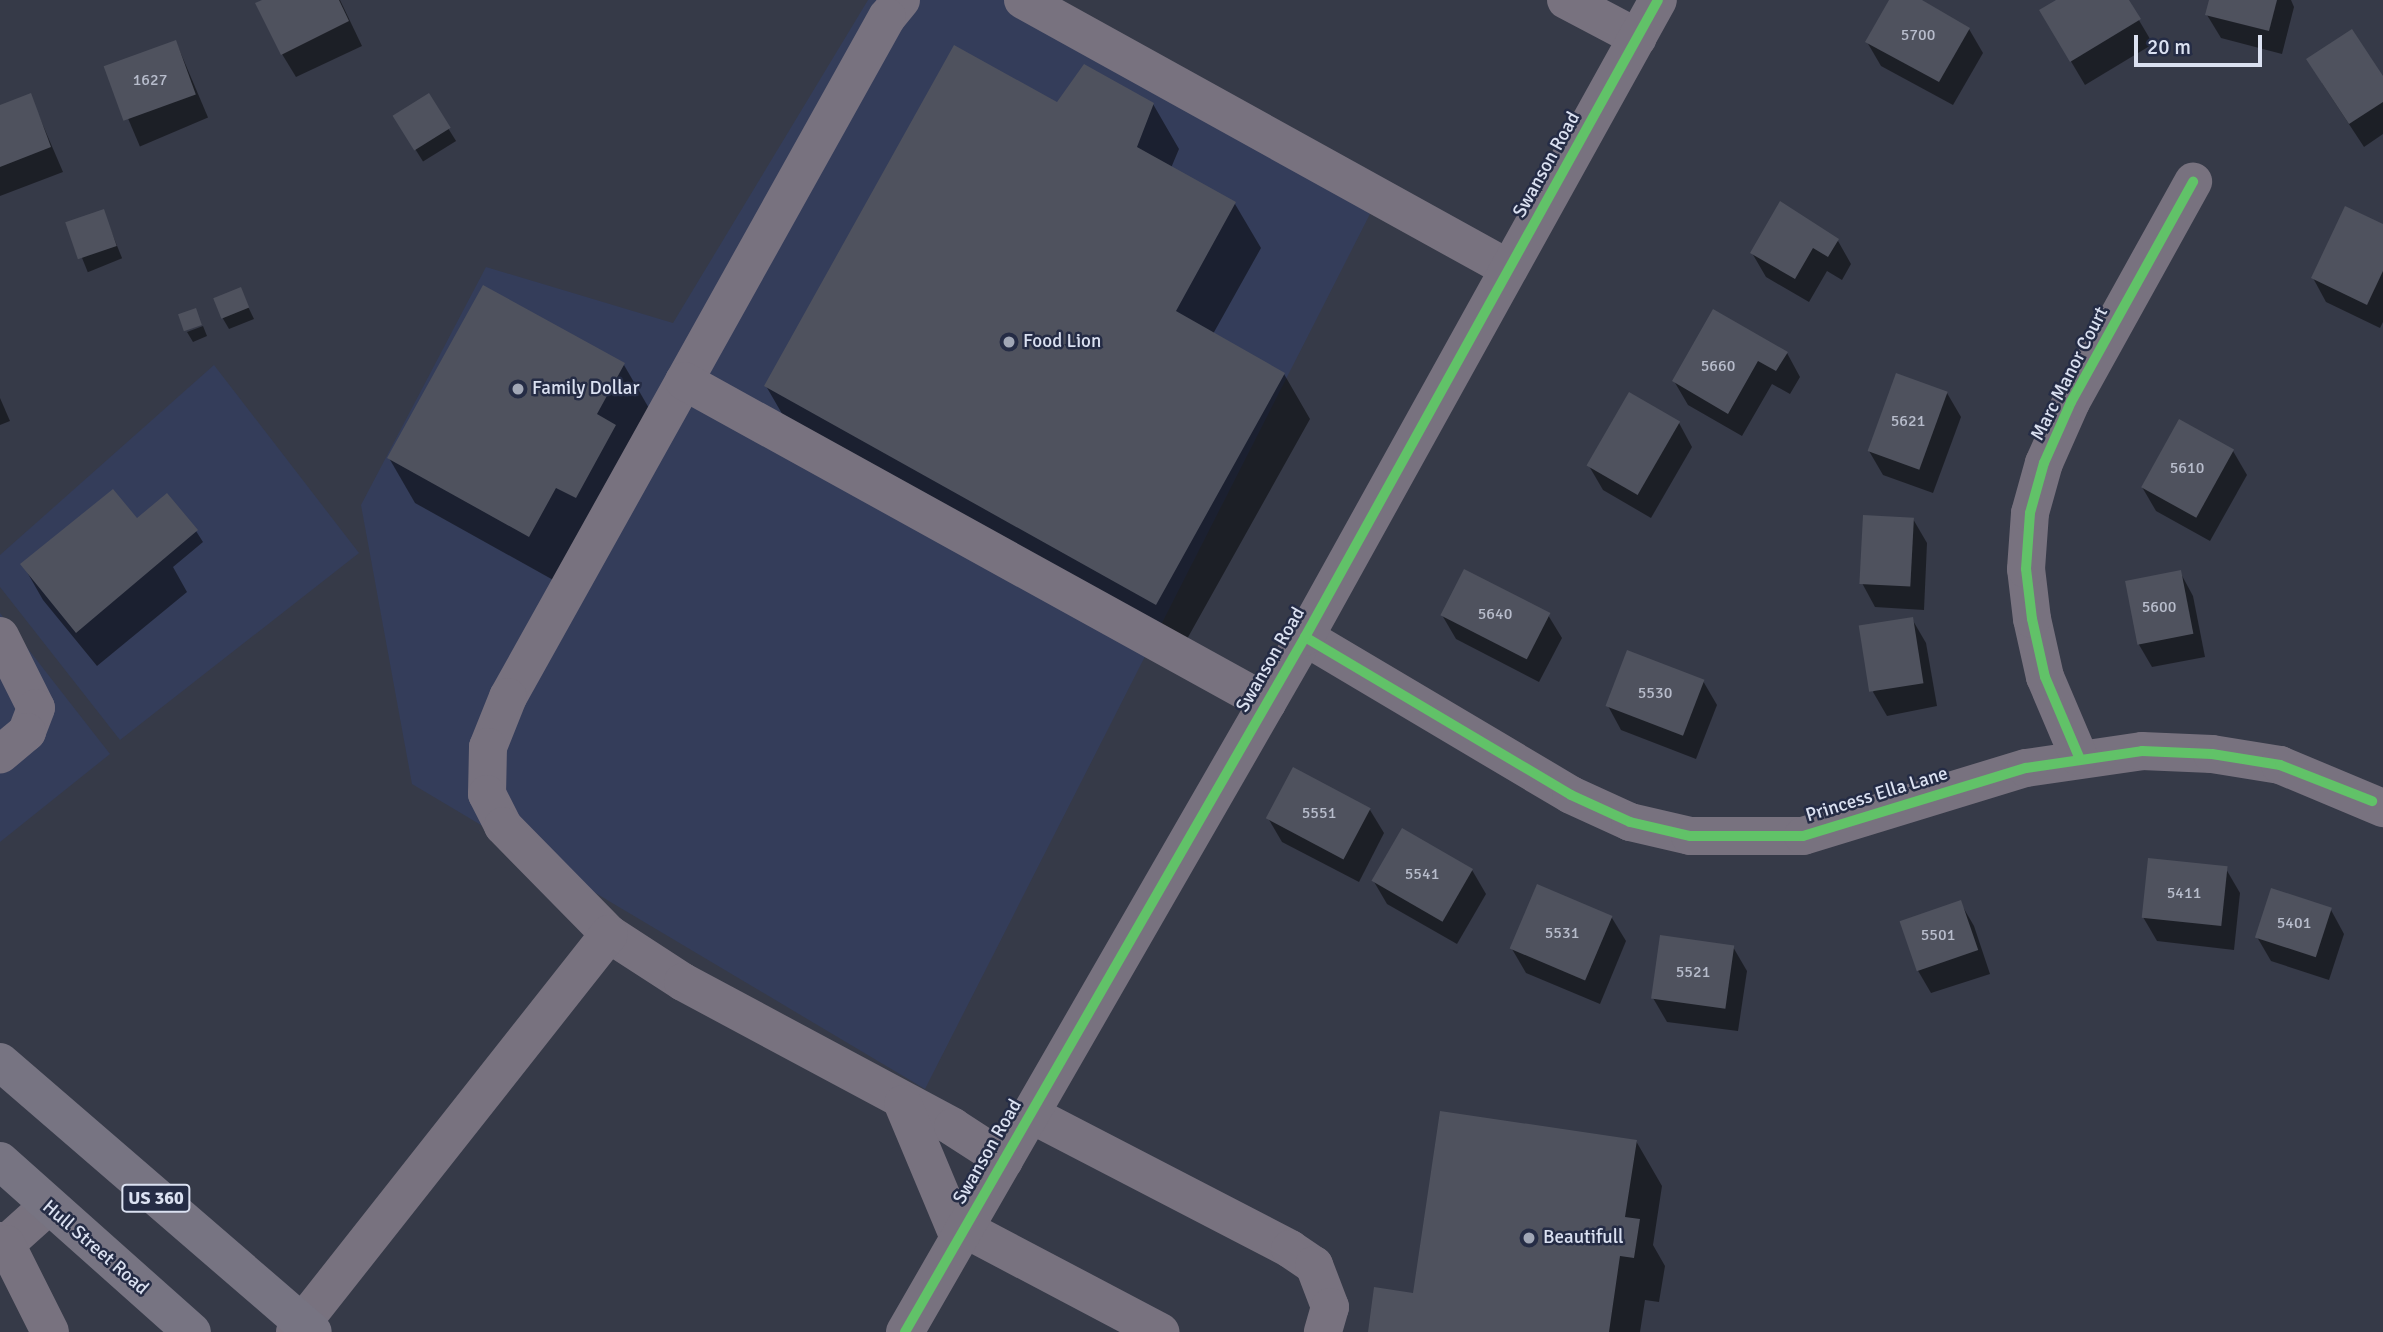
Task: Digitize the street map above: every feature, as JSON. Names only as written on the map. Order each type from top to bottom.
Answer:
[{"type":"main road","name":"US 360","points":[[0,1062],[303,1329]]},
{"type":"main road","name":"Hull Street Road","points":[[0,1161],[192,1332]]},
{"type":"street","points":[[901,0],[887,17],[508,697],[485,763],[487,794],[503,826],[609,934],[683,982],[1004,1160]]},
{"type":"street","points":[[1023,0],[1509,269]]},
{"type":"street","points":[[1566,0],[1638,38]]},
{"type":"street","name":"Swanson Road","points":[[905,1332],[1305,637],[1658,0]]},
{"type":"street","name":"Marc Manor Court","points":[[2079,757],[2045,677],[2032,619],[2026,569],[2030,513],[2045,463],[2071,402],[2193,182]]},
{"type":"street","points":[[684,381],[1267,704]]},
{"type":"street","points":[[0,636],[36,708],[27,732],[0,755]]},
{"type":"street","name":"Princess Ella Lane","points":[[1305,637],[1571,795],[1630,822],[1690,835],[1803,836],[2026,768],[2079,757],[2142,751],[2212,754],[2280,765],[2378,805]]},
{"type":"street","points":[[303,1329],[609,934]]},
{"type":"street","points":[[903,1104],[962,1233],[1160,1332]]},
{"type":"street","points":[[1030,1114],[1290,1249],[1314,1265],[1326,1320]]},
{"type":"street","points":[[48,1206],[3,1243],[50,1332]]},
{"type":"shaded area","points":[[868,0],[1048,0],[1371,212],[925,1089],[412,784],[361,505],[486,267],[673,323]]},
{"type":"shaded area","points":[[214,365],[359,553],[120,740],[0,587],[0,555]]},
{"type":"shaded area","points":[[0,613],[110,754],[0,842]]},
{"type":"building","points":[[262,0],[339,0],[349,21],[281,55],[255,3]]},
{"type":"building","points":[[1889,0],[1922,0],[1970,28],[1939,82],[1865,42]]},
{"type":"building","points":[[2056,0],[2129,0],[2141,19],[2070,62],[2039,10]]},
{"type":"building","points":[[2209,0],[2277,0],[2269,31],[2205,15]]},
{"type":"building","points":[[2352,29],[2383,76],[2383,102],[2349,124],[2306,59]]},
{"type":"building","points":[[176,40],[196,95],[123,121],[104,66]]},
{"type":"building","name":"Food Lion","points":[[954,45],[1057,102],[1084,64],[1154,103],[1137,147],[1236,202],[1176,311],[1285,373],[1156,605],[764,386]]},
{"type":"building","points":[[31,93],[51,147],[0,167],[0,105]]},
{"type":"building","points":[[429,93],[451,128],[414,151],[393,116]]},
{"type":"building","points":[[1780,201],[1839,239],[1828,257],[1813,248],[1795,279],[1750,253]]},
{"type":"building","points":[[2345,206],[2383,224],[2383,271],[2367,305],[2311,278]]},
{"type":"building","points":[[104,209],[117,246],[78,259],[65,222]]},
{"type":"building","name":"Family Dollar","points":[[483,285],[625,363],[597,414],[616,425],[576,498],[556,488],[529,537],[387,458]]},
{"type":"building","points":[[241,287],[249,307],[221,319],[213,298]]},
{"type":"building","points":[[196,308],[202,325],[184,331],[178,314]]},
{"type":"building","points":[[1713,309],[1788,352],[1776,371],[1758,361],[1728,414],[1672,381]]},
{"type":"building","points":[[1896,373],[1948,392],[1919,470],[1868,451]]},
{"type":"building","points":[[1629,392],[1680,422],[1638,495],[1586,466]]},
{"type":"building","points":[[2179,419],[2234,450],[2196,518],[2141,487]]},
{"type":"building","points":[[113,489],[137,518],[167,493],[198,530],[76,633],[20,564]]},
{"type":"building","points":[[1863,515],[1914,518],[1910,587],[1859,584]]},
{"type":"building","points":[[1464,569],[1550,613],[1527,659],[1440,615]]},
{"type":"building","points":[[2181,570],[2193,634],[2137,645],[2125,581]]},
{"type":"building","points":[[1913,617],[1923,683],[1869,692],[1859,626]]},
{"type":"building","points":[[1627,650],[1704,680],[1683,736],[1605,706]]},
{"type":"building","points":[[1293,767],[1371,808],[1343,860],[1266,818]]},
{"type":"building","points":[[1402,828],[1473,869],[1443,922],[1372,881]]},
{"type":"building","points":[[2148,858],[2228,866],[2221,926],[2142,918]]},
{"type":"building","points":[[1537,884],[1612,916],[1585,980],[1510,948]]},
{"type":"building","points":[[2271,888],[2332,908],[2316,957],[2255,937]]},
{"type":"building","points":[[1961,900],[1978,950],[1917,971],[1900,921]]},
{"type":"building","points":[[1660,935],[1734,945],[1725,1009],[1651,998]]},
{"type":"building","name":"Beautifull","points":[[1440,1111],[1637,1140],[1625,1217],[1640,1219],[1634,1258],[1620,1256],[1609,1332],[1368,1332],[1374,1287],[1413,1293]]},
{"type":"cycle path","points":[[905,1332],[1305,637],[1658,0]]},
{"type":"cycle path","points":[[2079,757],[2045,677],[2032,619],[2026,569],[2030,513],[2044,463],[2071,402],[2193,182]]},
{"type":"cycle path","points":[[1305,637],[1571,795],[1630,822],[1690,836],[1803,836],[2026,768],[2142,751],[2212,754],[2280,765],[2372,801]]},
{"type":"place","name":"Food Lion","points":[[1009,342]]},
{"type":"place","name":"Family Dollar","points":[[518,389]]},
{"type":"place","name":"Beautifull","points":[[1529,1238]]}]
